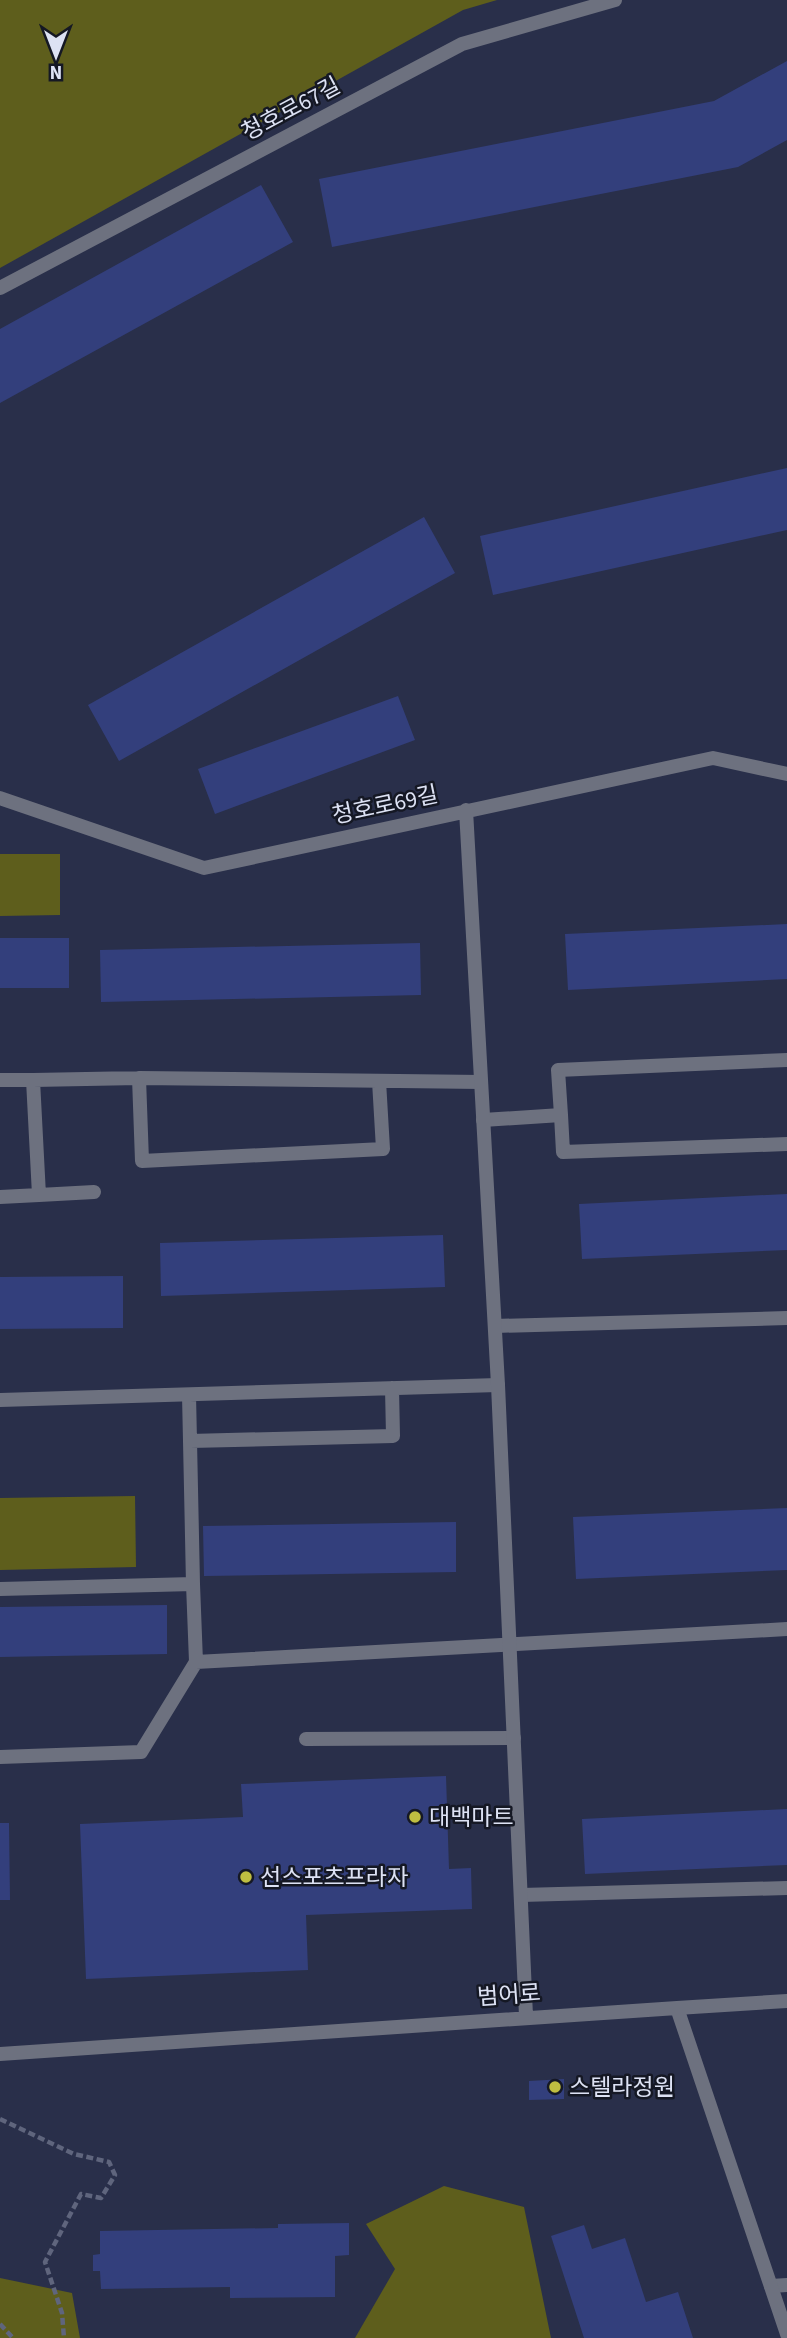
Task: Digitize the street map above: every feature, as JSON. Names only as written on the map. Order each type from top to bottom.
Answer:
[{"type":"street","name":"청호로67길","points":[[0,288],[462,44],[615,0]]},
{"type":"street","name":"청호로69길","points":[[0,798],[204,868],[713,758],[787,774]]},
{"type":"street","points":[[466,810],[498,1384],[526,2016]]},
{"type":"street","points":[[787,1060],[558,1070],[563,1152],[787,1144]]},
{"type":"street","points":[[0,1080],[139,1078],[481,1082]]},
{"type":"street","points":[[139,1078],[142,1160],[383,1149],[379,1081]]},
{"type":"street","points":[[33,1080],[39,1195]]},
{"type":"street","points":[[483,1120],[561,1115]]},
{"type":"street","points":[[0,1197],[94,1192]]},
{"type":"street","points":[[495,1326],[787,1318]]},
{"type":"street","points":[[0,1401],[498,1384]]},
{"type":"street","points":[[190,1441],[393,1436],[392,1388]]},
{"type":"street","points":[[0,1757],[141,1752],[196,1662],[189,1395]]},
{"type":"street","points":[[0,1589],[193,1584]]},
{"type":"street","points":[[196,1662],[509,1642],[787,1629]]},
{"type":"street","points":[[306,1739],[514,1738]]},
{"type":"street","points":[[521,1895],[787,1888]]},
{"type":"street","name":"범어로","points":[[0,2054],[526,2016],[787,2001]]},
{"type":"street","points":[[677,2008],[787,2334]]},
{"type":"street","points":[[771,2286],[787,2285]]},
{"type":"path","points":[[0,2119],[74,2154],[109,2162],[115,2175],[101,2198],[81,2194],[45,2262],[62,2313],[64,2338]]},
{"type":"path","points":[[0,2324],[13,2338]]},
{"type":"shaded area","points":[[0,0],[497,0],[463,10],[0,268]]},
{"type":"shaded area","points":[[0,854],[60,854],[60,915],[0,916]]},
{"type":"shaded area","points":[[135,1496],[136,1567],[0,1570],[0,1498]]},
{"type":"shaded area","points":[[444,2186],[524,2207],[551,2338],[355,2338],[395,2269],[366,2224]]},
{"type":"shaded area","points":[[0,2278],[72,2293],[80,2338],[0,2338]]},
{"type":"building","points":[[787,61],[787,140],[738,167],[332,247],[319,179],[714,101]]},
{"type":"building","points":[[261,185],[293,242],[0,403],[0,329]]},
{"type":"building","points":[[787,468],[787,530],[493,595],[480,536]]},
{"type":"building","points":[[424,517],[455,573],[119,761],[88,705]]},
{"type":"building","points":[[398,696],[415,740],[215,814],[198,769]]},
{"type":"building","points":[[787,924],[787,979],[568,990],[565,934]]},
{"type":"building","points":[[0,938],[69,938],[69,988],[0,988]]},
{"type":"building","points":[[420,943],[421,995],[101,1002],[100,950]]},
{"type":"building","points":[[787,1194],[787,1250],[582,1259],[579,1204]]},
{"type":"building","points":[[443,1235],[445,1287],[161,1296],[160,1243]]},
{"type":"building","points":[[123,1276],[123,1328],[0,1329],[0,1277]]},
{"type":"building","points":[[787,1508],[787,1570],[576,1579],[573,1517]]},
{"type":"building","points":[[456,1522],[456,1572],[204,1576],[203,1526]]},
{"type":"building","points":[[167,1605],[167,1654],[0,1657],[0,1607]]},
{"type":"building","points":[[446,1776],[449,1869],[471,1868],[472,1909],[306,1915],[308,1970],[86,1979],[80,1824],[243,1817],[241,1784]]},
{"type":"building","points":[[787,1809],[787,1865],[585,1874],[582,1819]]},
{"type":"building","points":[[0,1823],[9,1823],[10,1900],[0,1900]]},
{"type":"building","points":[[564,2079],[564,2099],[529,2100],[529,2081]]},
{"type":"building","points":[[349,2223],[349,2255],[335,2256],[335,2297],[230,2298],[230,2287],[101,2289],[100,2271],[93,2271],[93,2255],[100,2254],[100,2231],[278,2228],[278,2224]]},
{"type":"building","points":[[584,2225],[592,2249],[625,2238],[646,2302],[678,2292],[693,2338],[584,2338],[551,2236]]},
{"type":"place","name":"대백마트","points":[[415,1817]]},
{"type":"place","name":"선스포츠프라자","points":[[246,1877]]},
{"type":"place","name":"스텔라정원","points":[[555,2087]]}]
